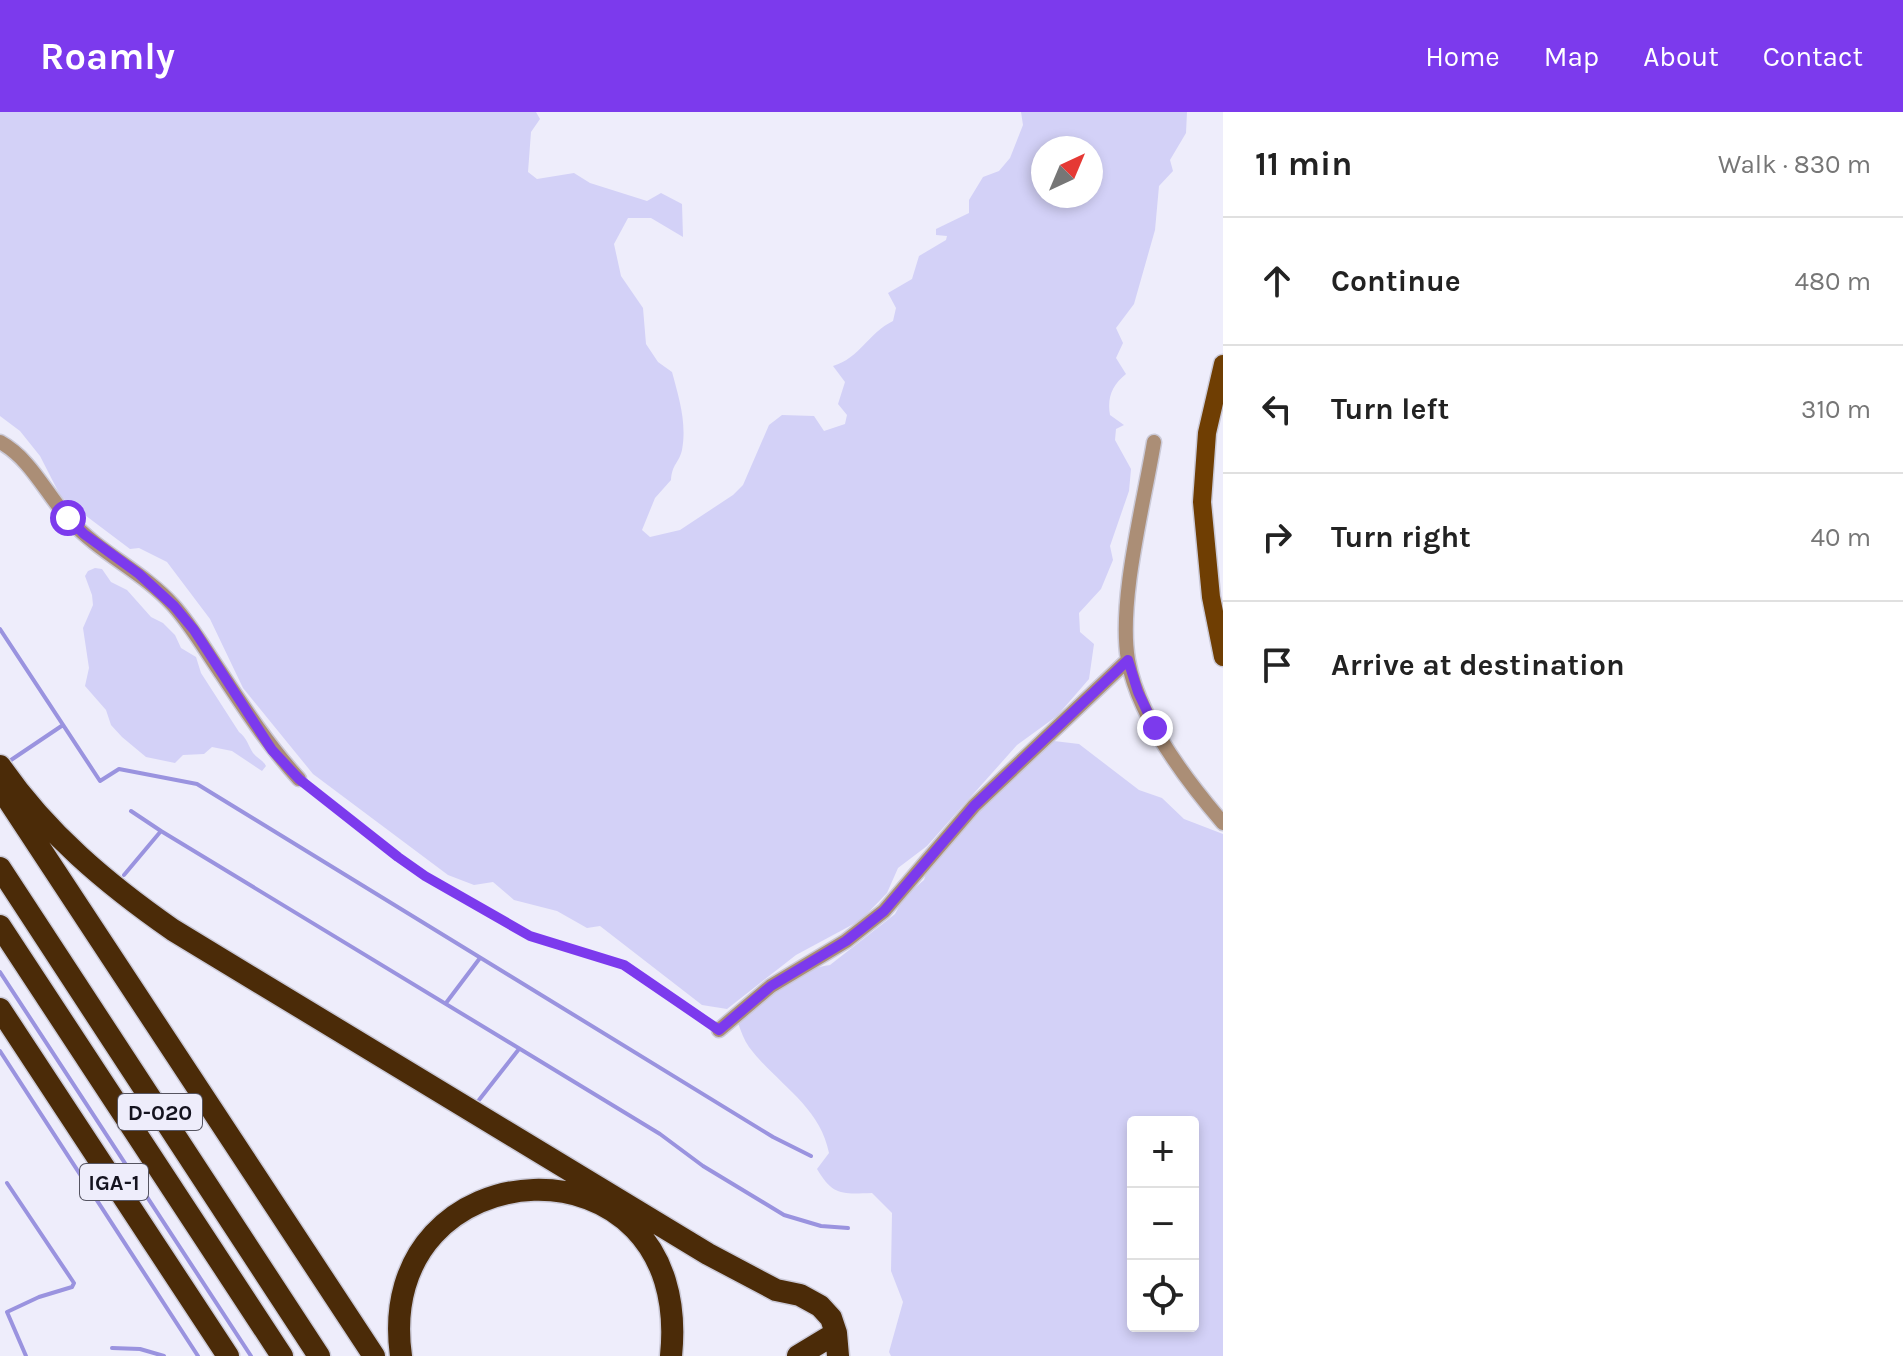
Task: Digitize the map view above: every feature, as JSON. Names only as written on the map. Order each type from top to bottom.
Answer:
[{"type":"highway","points":[[0,766],[35,812],[117,891],[173,930],[708,1254],[776,1290],[812,1299],[831,1318],[838,1356]]},
{"type":"highway","points":[[0,787],[374,1356]]},
{"type":"highway","name":"D-020","points":[[0,868],[319,1356]]},
{"type":"highway","name":"D-020","points":[[0,926],[282,1356]]},
{"type":"highway","name":"IGA-1","points":[[0,1009],[228,1356]]},
{"type":"highway","points":[[401,1356],[399,1322],[405,1289],[417,1260],[436,1232],[475,1203],[508,1191],[536,1188],[557,1189],[596,1201],[624,1220],[643,1239],[665,1276],[671,1298],[674,1326],[671,1356]]},
{"type":"highway","points":[[798,1356],[836,1333]]},
{"type":"main road","points":[[1223,364],[1207,433],[1202,502],[1211,597],[1223,657]]},
{"type":"street","points":[[0,442],[29,467],[84,534],[139,574],[174,606],[194,630],[272,750],[299,779]]},
{"type":"street","points":[[1154,442],[1129,585],[1128,660],[1138,692],[1162,739],[1196,790],[1223,823]]},
{"type":"street","points":[[719,1030],[771,986],[846,941],[884,911],[974,806],[1128,660]]},
{"type":"path","points":[[299,779],[425,876],[530,936],[624,965],[719,1030]]},
{"type":"shaded area","points":[[0,112],[536,112],[540,119],[531,132],[528,172],[537,179],[574,173],[590,183],[647,201],[661,193],[682,204],[683,237],[651,218],[628,218],[614,244],[621,276],[643,308],[646,344],[658,362],[672,372],[683,420],[681,454],[671,480],[655,498],[642,530],[650,537],[680,530],[733,495],[743,485],[769,425],[782,415],[814,416],[824,431],[845,424],[847,415],[838,404],[845,382],[833,366],[850,357],[893,321],[896,308],[888,293],[912,279],[919,256],[946,240],[947,236],[936,235],[936,229],[969,213],[969,200],[983,177],[999,171],[1010,158],[1023,125],[1021,112],[1187,112],[1186,133],[1170,160],[1173,171],[1159,186],[1155,230],[1134,304],[1116,328],[1123,343],[1116,358],[1126,374],[1114,387],[1109,409],[1110,415],[1124,425],[1116,429],[1115,440],[1131,469],[1129,491],[1110,546],[1113,560],[1101,589],[1079,613],[1080,632],[1094,644],[1089,679],[1057,716],[1017,745],[927,846],[898,868],[887,893],[861,920],[796,955],[727,1009],[702,1005],[600,926],[587,928],[557,911],[514,900],[493,882],[474,885],[448,875],[313,774],[243,688],[210,619],[167,562],[139,548],[130,549],[61,497],[40,456],[20,431],[0,416]]},
{"type":"shaded area","points":[[95,568],[102,569],[111,582],[127,590],[151,617],[175,635],[181,648],[196,657],[201,673],[253,753],[266,766],[262,771],[232,751],[212,747],[204,754],[183,755],[175,763],[146,757],[111,725],[106,710],[85,686],[89,668],[83,628],[93,605],[85,576]]},
{"type":"shaded area","points":[[1054,741],[1079,744],[1139,790],[1162,798],[1184,819],[1223,834],[1223,1356],[891,1356],[889,1352],[903,1302],[891,1271],[892,1213],[872,1193],[839,1192],[828,1184],[817,1169],[829,1153],[824,1136],[807,1108],[749,1047],[738,1023],[792,979],[830,965],[895,914],[904,897],[924,880],[928,866],[982,806]]},
{"type":"waterway","points":[[0,629],[100,781],[119,769],[197,784],[773,1137],[811,1156]]},
{"type":"waterway","points":[[11,760],[63,725]]},
{"type":"waterway","points":[[124,875],[161,831],[131,811]]},
{"type":"waterway","points":[[161,831],[660,1134],[703,1166],[784,1215],[821,1226],[848,1228]]},
{"type":"waterway","points":[[446,1003],[480,958]]},
{"type":"waterway","points":[[0,972],[251,1356]]},
{"type":"waterway","points":[[479,1100],[519,1049]]},
{"type":"waterway","points":[[0,1051],[198,1356]]},
{"type":"waterway","points":[[7,1183],[74,1283],[72,1287],[39,1297],[7,1312],[26,1356]]},
{"type":"waterway","points":[[112,1348],[140,1349],[164,1356]]},
{"type":"route","points":[[68,518],[100,547],[159,590],[174,606],[194,630],[272,750],[299,779],[398,857],[425,876],[530,936],[624,965],[719,1030],[771,986],[846,941],[884,911],[974,806],[1128,660],[1138,692],[1155,728]]}]
